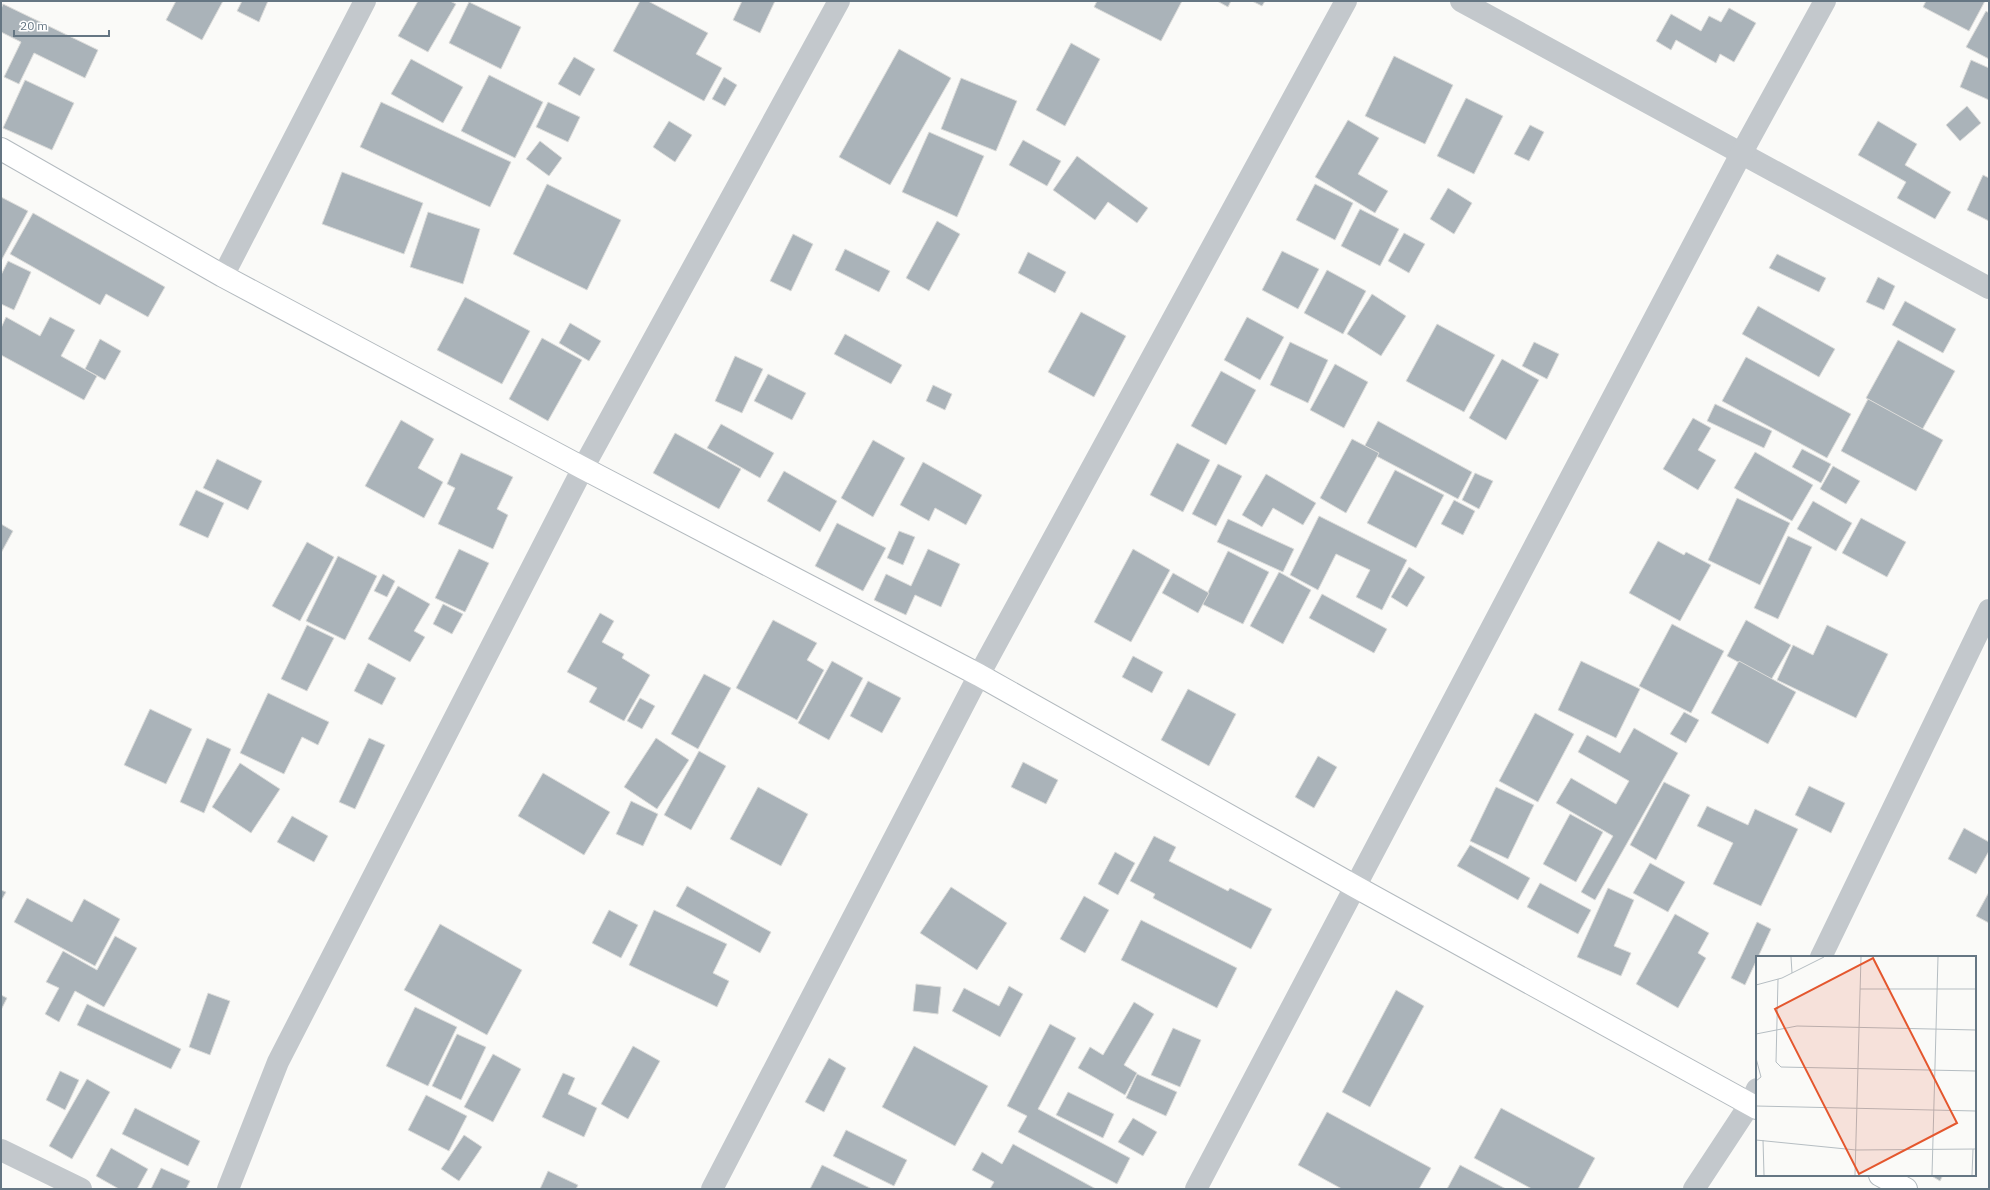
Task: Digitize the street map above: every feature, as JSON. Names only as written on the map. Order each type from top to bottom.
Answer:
[{"type":"street","points":[[223,276],[365,1]]},
{"type":"street","points":[[228,1189],[278,1062],[583,468],[839,1]]},
{"type":"street","points":[[712,1189],[979,675],[1346,1]]},
{"type":"street","points":[[1461,1],[1989,288]]},
{"type":"street","points":[[1196,1189],[1741,154],[1825,1]]},
{"type":"street","points":[[1,149],[223,276],[583,468],[979,675],[1356,887],[1755,1100],[1694,1189]]},
{"type":"street","points":[[1821,956],[1989,610]]},
{"type":"street","points":[[1,1150],[81,1189]]},
{"type":"street","points":[[1882,1176],[1906,1189]]},
{"type":"building","points":[[176,1],[223,1],[202,40],[166,20]]},
{"type":"building","points":[[242,1],[268,1],[259,22],[237,11]]},
{"type":"building","points":[[418,1],[450,1],[456,4],[428,52],[398,36]]},
{"type":"building","points":[[640,1],[648,1],[708,33],[696,54],[722,68],[704,101],[613,51]]},
{"type":"building","points":[[742,1],[775,1],[760,33],[733,20]]},
{"type":"building","points":[[1097,1],[1182,1],[1161,41],[1094,7]]},
{"type":"building","points":[[1217,1],[1231,1],[1228,7]]},
{"type":"building","points":[[1252,1],[1265,1],[1262,6]]},
{"type":"building","points":[[1926,1],[1985,1],[1969,31],[1923,7]]},
{"type":"building","points":[[469,2],[521,27],[501,69],[449,43]]},
{"type":"building","points":[[3,4],[98,50],[85,78],[34,53],[19,84],[4,77],[21,42],[1,32],[1,9]]},
{"type":"building","points":[[1729,8],[1756,23],[1734,62],[1720,54],[1716,63],[1676,40],[1671,50],[1656,41],[1671,14],[1701,31],[1709,16],[1721,22]]},
{"type":"building","points":[[1986,11],[1989,13],[1989,59],[1966,47]]},
{"type":"building","points":[[1071,43],[1100,59],[1065,126],[1036,110]]},
{"type":"building","points":[[899,49],[951,78],[890,185],[839,157]]},
{"type":"building","points":[[1394,56],[1453,85],[1425,144],[1365,116]]},
{"type":"building","points":[[574,57],[595,69],[580,96],[558,84]]},
{"type":"building","points":[[411,59],[463,87],[443,123],[391,94]]},
{"type":"building","points":[[1971,60],[1989,68],[1989,100],[1960,87]]},
{"type":"building","points":[[489,75],[543,102],[515,158],[461,131]]},
{"type":"building","points":[[724,77],[737,85],[725,106],[712,99]]},
{"type":"building","points":[[961,78],[1017,101],[996,151],[941,129]]},
{"type":"building","points":[[25,80],[74,103],[52,150],[3,128]]},
{"type":"building","points":[[1466,98],[1503,116],[1474,174],[1437,156]]},
{"type":"building","points":[[381,102],[511,162],[490,207],[360,147]]},
{"type":"building","points":[[548,102],[580,117],[568,142],[536,127]]},
{"type":"building","points":[[1967,106],[1981,123],[1960,141],[1946,125]]},
{"type":"building","points":[[1348,120],[1379,138],[1358,174],[1388,191],[1375,213],[1315,177]]},
{"type":"building","points":[[669,121],[692,135],[675,162],[653,147]]},
{"type":"building","points":[[1878,121],[1917,144],[1905,165],[1951,192],[1935,219],[1897,198],[1906,182],[1858,155]]},
{"type":"building","points":[[1530,125],[1544,132],[1529,161],[1514,154]]},
{"type":"building","points":[[929,132],[984,156],[957,217],[902,192]]},
{"type":"building","points":[[1023,140],[1061,161],[1047,186],[1009,165]]},
{"type":"building","points":[[540,141],[562,158],[549,176],[526,159]]},
{"type":"building","points":[[1077,156],[1148,208],[1137,223],[1108,202],[1095,220],[1053,190]]},
{"type":"building","points":[[342,172],[423,203],[404,254],[322,224]]},
{"type":"building","points":[[1983,175],[1989,178],[1989,221],[1967,210]]},
{"type":"building","points":[[547,184],[621,220],[587,290],[513,254]]},
{"type":"building","points":[[1315,184],[1353,203],[1335,240],[1296,220]]},
{"type":"building","points":[[1448,188],[1472,203],[1454,234],[1430,219]]},
{"type":"building","points":[[1,197],[28,211],[1,261]]},
{"type":"building","points":[[1360,209],[1399,229],[1380,266],[1341,246]]},
{"type":"building","points":[[428,212],[480,229],[463,284],[410,267]]},
{"type":"building","points":[[33,213],[165,287],[148,317],[106,294],[100,305],[10,254]]},
{"type":"building","points":[[937,221],[960,234],[929,291],[906,278]]},
{"type":"building","points":[[1404,233],[1425,244],[1409,273],[1388,261]]},
{"type":"building","points":[[793,234],[813,244],[791,291],[770,281]]},
{"type":"building","points":[[845,249],[890,271],[879,292],[835,270]]},
{"type":"building","points":[[1282,251],[1319,269],[1298,309],[1262,290]]},
{"type":"building","points":[[1028,252],[1066,272],[1055,293],[1018,273]]},
{"type":"building","points":[[1777,254],[1826,278],[1819,292],[1769,268]]},
{"type":"building","points":[[8,261],[31,272],[14,310],[1,304],[1,275]]},
{"type":"building","points":[[1327,270],[1366,291],[1343,334],[1304,313]]},
{"type":"building","points":[[1878,277],[1895,286],[1884,310],[1866,302]]},
{"type":"building","points":[[1372,294],[1406,316],[1381,356],[1347,334]]},
{"type":"building","points":[[465,297],[530,331],[502,384],[437,350]]},
{"type":"building","points":[[1905,301],[1956,329],[1943,353],[1892,325]]},
{"type":"building","points":[[1758,306],[1835,349],[1819,377],[1742,334]]},
{"type":"building","points":[[1081,312],[1126,336],[1094,397],[1048,372]]},
{"type":"building","points":[[6,317],[40,336],[50,317],[75,330],[61,356],[97,376],[84,400],[1,355],[1,328]]},
{"type":"building","points":[[1247,317],[1284,337],[1260,380],[1224,360]]},
{"type":"building","points":[[570,323],[601,341],[589,361],[559,343]]},
{"type":"building","points":[[1437,324],[1495,355],[1464,412],[1406,381]]},
{"type":"building","points":[[845,334],[902,365],[891,384],[834,354]]},
{"type":"building","points":[[542,338],[582,360],[548,421],[509,399]]},
{"type":"building","points":[[100,339],[121,351],[105,380],[85,369]]},
{"type":"building","points":[[1898,340],[1955,371],[1922,430],[1866,398]]},
{"type":"building","points":[[1290,342],[1328,360],[1308,403],[1270,385]]},
{"type":"building","points":[[1534,342],[1559,354],[1547,379],[1522,366]]},
{"type":"building","points":[[735,356],[763,369],[742,413],[715,401]]},
{"type":"building","points":[[1746,357],[1851,414],[1827,458],[1722,401]]},
{"type":"building","points":[[1502,359],[1539,380],[1506,440],[1469,418]]},
{"type":"building","points":[[1335,364],[1368,382],[1344,428],[1310,410]]},
{"type":"building","points":[[1221,371],[1256,390],[1226,445],[1191,426]]},
{"type":"building","points":[[768,374],[806,393],[792,420],[754,401]]},
{"type":"building","points":[[933,385],[952,394],[945,410],[926,401]]},
{"type":"building","points":[[1868,399],[1943,440],[1916,491],[1841,451]]},
{"type":"building","points":[[1715,404],[1772,431],[1764,448],[1707,421]]},
{"type":"building","points":[[1693,418],[1711,428],[1698,450],[1716,460],[1698,490],[1663,469]]},
{"type":"building","points":[[401,420],[434,439],[418,468],[443,482],[424,518],[365,486]]},
{"type":"building","points":[[1378,421],[1472,472],[1458,499],[1363,449]]},
{"type":"building","points":[[721,424],[774,453],[760,478],[707,448]]},
{"type":"building","points":[[675,433],[741,469],[719,509],[653,473]]},
{"type":"building","points":[[1352,439],[1379,453],[1346,513],[1320,498]]},
{"type":"building","points":[[873,440],[905,458],[873,517],[841,498]]},
{"type":"building","points":[[1177,443],[1210,460],[1183,512],[1150,495]]},
{"type":"building","points":[[1802,449],[1831,464],[1821,483],[1792,467]]},
{"type":"building","points":[[1755,452],[1813,485],[1792,521],[1734,488]]},
{"type":"building","points":[[461,453],[513,477],[497,509],[508,515],[493,549],[438,524],[455,488],[447,484]]},
{"type":"building","points":[[217,459],[262,481],[248,510],[203,488]]},
{"type":"building","points":[[923,462],[982,495],[966,525],[935,508],[929,521],[900,505]]},
{"type":"building","points":[[1218,464],[1242,476],[1216,526],[1192,514]]},
{"type":"building","points":[[1833,466],[1860,481],[1846,504],[1820,489]]},
{"type":"building","points":[[1395,470],[1444,495],[1416,548],[1367,523]]},
{"type":"building","points":[[784,471],[837,501],[820,532],[767,501]]},
{"type":"building","points":[[1475,473],[1493,481],[1479,509],[1462,500]]},
{"type":"building","points":[[1266,474],[1316,503],[1303,525],[1273,508],[1262,527],[1242,515]]},
{"type":"building","points":[[196,490],[224,503],[208,538],[179,525]]},
{"type":"building","points":[[1737,498],[1790,523],[1760,585],[1708,560]]},
{"type":"building","points":[[1454,500],[1475,511],[1463,535],[1441,524]]},
{"type":"building","points":[[1813,501],[1852,523],[1836,551],[1797,529]]},
{"type":"building","points":[[1319,516],[1407,560],[1382,610],[1356,597],[1370,570],[1336,554],[1318,590],[1290,575]]},
{"type":"building","points":[[1861,518],[1906,542],[1887,577],[1842,553]]},
{"type":"building","points":[[1228,519],[1294,549],[1283,572],[1217,542]]},
{"type":"building","points":[[837,523],[886,548],[863,591],[815,566]]},
{"type":"building","points":[[1,524],[13,531],[1,553]]},
{"type":"building","points":[[899,531],[915,537],[903,565],[887,558]]},
{"type":"building","points":[[1788,536],[1812,547],[1778,619],[1754,608]]},
{"type":"building","points":[[1658,541],[1684,555],[1686,552],[1711,565],[1680,621],[1629,593]]},
{"type":"building","points":[[307,542],[334,557],[300,621],[272,606]]},
{"type":"building","points":[[459,549],[489,563],[465,612],[435,598]]},
{"type":"building","points":[[928,549],[960,564],[941,607],[915,595],[906,615],[874,600],[886,574],[911,586]]},
{"type":"building","points":[[1133,549],[1170,570],[1131,642],[1094,622]]},
{"type":"building","points":[[1228,551],[1269,572],[1243,624],[1202,604]]},
{"type":"building","points":[[338,556],[377,576],[345,640],[306,621]]},
{"type":"building","points":[[1409,567],[1425,577],[1407,607],[1391,597]]},
{"type":"building","points":[[1279,572],[1311,590],[1283,644],[1250,626]]},
{"type":"building","points":[[1173,573],[1209,593],[1198,613],[1162,593]]},
{"type":"building","points":[[383,574],[395,581],[387,597],[374,591]]},
{"type":"building","points":[[398,586],[430,604],[414,631],[425,637],[410,662],[368,639]]},
{"type":"building","points":[[1322,594],[1387,629],[1374,653],[1309,618]]},
{"type":"building","points":[[443,604],[463,614],[452,634],[433,624]]},
{"type":"building","points":[[600,613],[614,621],[602,642],[624,654],[622,658],[650,675],[624,721],[589,702],[597,688],[567,672]]},
{"type":"building","points":[[773,620],[817,643],[807,660],[824,670],[797,720],[736,688]]},
{"type":"building","points":[[1746,620],[1791,645],[1771,680],[1727,656]]},
{"type":"building","points":[[1672,624],[1724,651],[1691,713],[1639,686]]},
{"type":"building","points":[[307,625],[334,638],[307,691],[281,679]]},
{"type":"building","points":[[1827,625],[1888,654],[1856,718],[1777,680],[1793,645],[1813,655]]},
{"type":"building","points":[[1133,656],[1163,672],[1152,693],[1122,677]]},
{"type":"building","points":[[832,661],[863,678],[829,740],[798,723]]},
{"type":"building","points":[[1581,661],[1640,689],[1616,738],[1558,710]]},
{"type":"building","points":[[1739,661],[1796,692],[1768,744],[1711,713]]},
{"type":"building","points":[[368,663],[396,678],[382,705],[354,691]]},
{"type":"building","points":[[704,674],[731,688],[698,749],[671,734]]},
{"type":"building","points":[[868,681],[901,698],[882,733],[850,716]]},
{"type":"building","points":[[1188,689],[1236,714],[1209,766],[1161,740]]},
{"type":"building","points":[[268,693],[329,722],[318,745],[302,737],[284,774],[240,753]]},
{"type":"building","points":[[640,698],[655,706],[642,729],[627,721]]},
{"type":"building","points":[[150,709],[192,729],[166,784],[124,765]]},
{"type":"building","points":[[1684,712],[1699,720],[1686,743],[1670,734]]},
{"type":"building","points":[[1535,713],[1574,734],[1538,802],[1499,781]]},
{"type":"building","points":[[1634,728],[1678,753],[1595,900],[1581,892],[1613,836],[1556,803],[1571,778],[1616,804],[1629,781],[1578,752],[1587,735],[1620,753]]},
{"type":"building","points":[[207,738],[231,749],[204,813],[180,802]]},
{"type":"building","points":[[369,738],[385,745],[355,809],[339,802]]},
{"type":"building","points":[[656,738],[689,760],[657,809],[624,787]]},
{"type":"building","points":[[699,751],[726,766],[691,830],[664,815]]},
{"type":"building","points":[[1318,756],[1337,767],[1314,808],[1295,797]]},
{"type":"building","points":[[1023,762],[1058,780],[1046,804],[1011,787]]},
{"type":"building","points":[[240,763],[280,789],[251,833],[212,807]]},
{"type":"building","points":[[543,773],[610,812],[584,855],[518,816]]},
{"type":"building","points":[[1664,782],[1690,795],[1656,860],[1630,845]]},
{"type":"building","points":[[1809,786],[1845,803],[1831,833],[1795,815]]},
{"type":"building","points":[[758,787],[808,814],[781,866],[730,839]]},
{"type":"building","points":[[1496,787],[1534,805],[1508,859],[1470,841]]},
{"type":"building","points":[[631,801],[658,814],[643,846],[616,834]]},
{"type":"building","points":[[1707,806],[1748,825],[1755,809],[1798,829],[1761,906],[1713,884],[1733,843],[1697,826]]},
{"type":"building","points":[[1570,814],[1603,832],[1576,882],[1543,864]]},
{"type":"building","points":[[292,816],[328,836],[314,862],[277,842]]},
{"type":"building","points":[[1964,828],[1989,842],[1989,851],[1976,874],[1948,859]]},
{"type":"building","points":[[1154,836],[1176,847],[1169,861],[1228,891],[1230,888],[1272,909],[1251,949],[1153,898],[1155,894],[1130,881]]},
{"type":"building","points":[[1470,845],[1530,878],[1518,900],[1457,866]]},
{"type":"building","points":[[1115,852],[1135,863],[1118,895],[1098,884]]},
{"type":"building","points":[[1650,863],[1685,882],[1668,912],[1633,893]]},
{"type":"building","points":[[1540,883],[1591,910],[1578,934],[1527,907]]},
{"type":"building","points":[[687,886],[771,932],[760,953],[676,906]]},
{"type":"building","points":[[951,887],[1007,923],[977,970],[920,933]]},
{"type":"building","points":[[1608,888],[1634,900],[1614,946],[1631,953],[1621,976],[1577,957]]},
{"type":"building","points":[[1,890],[6,892],[1,901]]},
{"type":"building","points":[[1989,892],[1989,923],[1976,916]]},
{"type":"building","points":[[1084,896],[1109,910],[1085,953],[1060,939]]},
{"type":"building","points":[[27,898],[72,922],[84,899],[120,919],[95,966],[14,922]]},
{"type":"building","points":[[609,910],[638,925],[621,958],[592,943]]},
{"type":"building","points":[[654,910],[727,944],[713,973],[729,981],[717,1007],[629,965]]},
{"type":"building","points":[[1675,914],[1709,933],[1698,953],[1706,958],[1678,1008],[1636,984]]},
{"type":"building","points":[[1141,920],[1237,968],[1217,1008],[1121,960]]},
{"type":"building","points":[[1757,922],[1771,929],[1758,956],[1756,956],[1756,961],[1745,985],[1731,978]]},
{"type":"building","points":[[440,924],[522,970],[487,1035],[404,990]]},
{"type":"building","points":[[115,936],[137,948],[104,1007],[75,991],[59,1022],[45,1014],[59,988],[46,982],[63,951],[97,970]]},
{"type":"building","points":[[916,984],[941,987],[938,1014],[913,1011]]},
{"type":"building","points":[[1009,986],[1023,994],[1000,1037],[952,1011],[964,988],[999,1006]]},
{"type":"building","points":[[1396,990],[1424,1006],[1370,1107],[1342,1092]]},
{"type":"building","points":[[208,993],[230,1001],[210,1055],[189,1047]]},
{"type":"building","points":[[1,995],[7,998],[1,1010]]},
{"type":"building","points":[[1134,1002],[1154,1014],[1124,1065],[1137,1073],[1125,1095],[1078,1068],[1090,1047],[1103,1055]]},
{"type":"building","points":[[87,1004],[181,1049],[171,1069],[77,1025]]},
{"type":"building","points":[[415,1007],[457,1027],[428,1086],[386,1066]]},
{"type":"building","points":[[1050,1024],[1076,1038],[1038,1109],[1130,1158],[1117,1184],[1018,1132],[1027,1116],[1007,1106]]},
{"type":"building","points":[[1173,1028],[1201,1040],[1180,1087],[1151,1075]]},
{"type":"building","points":[[457,1034],[486,1047],[461,1100],[432,1086]]},
{"type":"building","points":[[633,1046],[660,1061],[628,1119],[601,1104]]},
{"type":"building","points":[[914,1046],[988,1086],[955,1146],[882,1107]]},
{"type":"building","points":[[493,1054],[521,1069],[493,1122],[464,1107]]},
{"type":"building","points":[[829,1058],[846,1068],[824,1112],[805,1102]]},
{"type":"building","points":[[60,1071],[79,1080],[65,1110],[46,1100]]},
{"type":"building","points":[[563,1073],[575,1078],[568,1094],[597,1108],[584,1137],[542,1117]]},
{"type":"building","points":[[1137,1074],[1177,1092],[1166,1116],[1126,1098]]},
{"type":"building","points":[[87,1079],[110,1092],[72,1159],[49,1146]]},
{"type":"building","points":[[1068,1092],[1114,1114],[1103,1138],[1056,1115]]},
{"type":"building","points":[[426,1095],[467,1116],[449,1151],[408,1130]]},
{"type":"building","points":[[135,1108],[200,1141],[188,1166],[122,1134]]},
{"type":"building","points":[[1501,1108],[1595,1158],[1578,1189],[1532,1189],[1474,1158]]},
{"type":"building","points":[[1327,1112],[1431,1168],[1419,1189],[1342,1189],[1298,1165]]},
{"type":"building","points":[[1133,1118],[1157,1132],[1143,1156],[1118,1142]]},
{"type":"building","points":[[846,1130],[907,1160],[894,1186],[833,1156]]},
{"type":"building","points":[[464,1135],[482,1147],[459,1181],[441,1169]]},
{"type":"building","points":[[1013,1144],[1096,1189],[990,1189],[994,1182],[972,1170],[982,1152],[1002,1164]]},
{"type":"building","points":[[111,1148],[148,1169],[137,1189],[119,1189],[96,1176]]},
{"type":"building","points":[[822,1165],[872,1189],[810,1189]]},
{"type":"building","points":[[1460,1165],[1506,1189],[1447,1189]]},
{"type":"building","points":[[161,1168],[190,1181],[186,1189],[151,1189]]},
{"type":"building","points":[[548,1171],[578,1185],[576,1189],[540,1189]]},
{"type":"building","points":[[1932,1176],[1942,1176],[1940,1181]]}]
